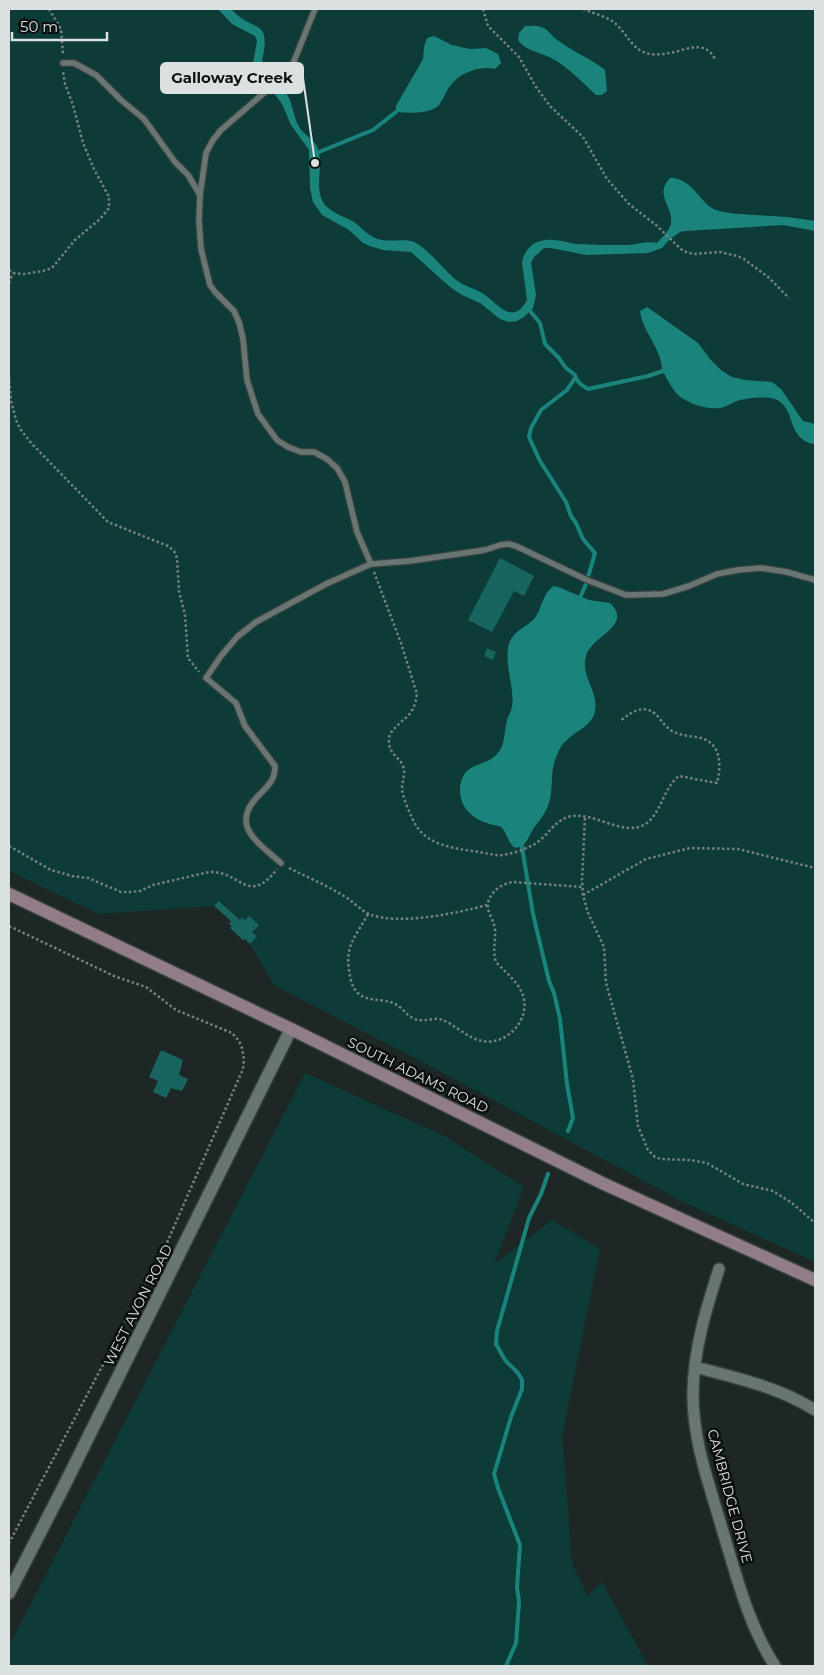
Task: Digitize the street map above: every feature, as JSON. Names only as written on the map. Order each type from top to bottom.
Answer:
[{"type":"main road","name":"SOUTH ADAMS ROAD","points":[[9,894],[602,1183],[815,1280]]},
{"type":"street","name":"WEST AVON ROAD","points":[[9,1593],[291,1030]]},
{"type":"street","name":"CAMBRIDGE DRIVE","points":[[719,1269],[702,1326],[695,1367],[693,1389],[694,1418],[706,1473],[752,1622],[763,1648],[775,1666]]},
{"type":"street","points":[[695,1367],[760,1384],[785,1394],[815,1410]]},
{"type":"lane","points":[[314,9],[292,66],[282,78],[221,130],[206,154],[200,195],[201,249],[210,285],[234,311],[239,322],[243,339],[246,380],[258,414],[269,430],[283,444],[300,452],[314,452],[327,459],[337,468],[345,482],[357,532],[371,564]]},
{"type":"lane","points":[[63,63],[74,63],[96,75],[121,100],[144,119],[175,162],[188,175],[200,195]]},
{"type":"lane","points":[[281,864],[250,833],[246,821],[249,806],[271,784],[274,778],[275,766],[245,726],[236,703],[206,678],[236,637],[256,622],[326,584],[371,564],[410,561],[485,550],[508,544],[587,580],[626,595],[662,594],[690,586],[717,574],[761,568],[788,572],[815,580]]},
{"type":"path","points":[[9,270],[14,273],[24,274],[43,272],[52,268],[75,240],[100,219],[109,208],[109,197],[94,169],[80,134],[73,104],[65,84],[61,29],[49,9]]},
{"type":"path","points":[[483,9],[488,26],[519,57],[541,96],[584,137],[607,179],[630,204],[678,248],[688,253],[729,253],[744,259],[768,277],[789,298]]},
{"type":"path","points":[[583,9],[614,22],[638,50],[646,53],[671,53],[693,47],[710,52],[715,59]]},
{"type":"path","points":[[9,283],[14,273]]},
{"type":"path","points":[[9,376],[11,401],[16,420],[20,429],[32,444],[108,522],[168,546],[174,551],[179,568],[178,582],[185,615],[188,658],[206,678]]},
{"type":"path","points":[[371,564],[401,643],[417,694],[416,702],[410,712],[388,738],[389,747],[393,755],[404,766],[405,773],[402,791],[413,820],[425,835],[434,842],[448,848],[495,855],[507,854],[539,842],[554,825],[572,816],[586,817],[626,828],[635,828],[642,826],[651,818],[670,784],[679,776],[717,784],[720,765],[719,757],[716,749],[707,741],[674,732],[648,709],[636,710],[620,721]]},
{"type":"path","points":[[586,817],[583,895],[588,913],[604,947],[608,990],[633,1079],[638,1126],[648,1150],[655,1157],[661,1159],[690,1160],[707,1163],[743,1184],[772,1191],[792,1202],[815,1223]]},
{"type":"path","points":[[9,846],[51,870],[88,878],[112,889],[130,892],[218,871],[246,886],[254,887],[263,883],[281,864],[340,894],[368,914],[386,919],[406,919],[469,910],[487,905],[494,892],[506,883],[518,882],[582,887]]},
{"type":"path","points":[[583,895],[646,859],[690,848],[738,849],[815,868]]},
{"type":"path","points":[[368,914],[348,951],[351,981],[359,994],[367,998],[397,1004],[411,1018],[418,1020],[441,1020],[471,1037],[488,1042],[499,1040],[512,1033],[520,1022],[524,1006],[522,991],[494,956],[495,928],[487,905]]},
{"type":"path","points":[[9,926],[114,976],[146,987],[176,1010],[232,1033],[239,1041],[244,1058],[243,1069],[166,1245],[9,1543]]},
{"type":"shaded area","points":[[9,9],[815,9],[815,1262],[683,1202],[428,1065],[274,985],[250,944],[257,936],[252,932],[258,925],[249,916],[245,920],[242,918],[240,920],[220,901],[214,906],[99,914],[9,871]]},
{"type":"shaded area","points":[[305,1073],[444,1136],[524,1187],[494,1264],[552,1220],[600,1249],[562,1436],[572,1562],[587,1596],[602,1582],[648,1666],[9,1666],[9,1646]]},
{"type":"water","points":[[218,9],[231,9],[239,17],[262,31],[264,47],[262,61],[289,98],[299,127],[315,143],[318,149],[320,156],[319,185],[325,205],[335,213],[354,222],[374,237],[382,240],[416,243],[459,282],[481,293],[506,311],[516,312],[522,308],[527,300],[522,262],[527,250],[535,243],[552,240],[590,245],[657,243],[667,232],[671,223],[664,195],[666,184],[670,178],[678,179],[690,186],[710,207],[716,210],[735,214],[815,221],[815,231],[783,225],[686,231],[680,232],[662,248],[648,253],[586,255],[544,248],[534,257],[531,263],[536,295],[533,308],[517,321],[509,322],[500,319],[480,303],[450,287],[411,252],[383,250],[370,246],[363,243],[349,230],[322,215],[313,202],[310,188],[309,150],[291,125],[282,104],[253,64],[257,41],[255,36],[232,24]]},
{"type":"water","points":[[525,26],[537,26],[547,30],[556,39],[605,70],[607,91],[602,95],[596,95],[573,73],[558,62],[526,48],[518,40],[519,33]]},
{"type":"water","points":[[434,36],[452,45],[470,49],[486,48],[498,54],[501,63],[495,69],[477,69],[459,77],[450,86],[440,104],[431,110],[411,113],[396,112],[396,106],[423,59],[427,38]]},
{"type":"water","points":[[647,307],[698,343],[722,371],[732,377],[745,380],[772,382],[781,389],[803,421],[815,424],[815,445],[803,440],[794,429],[785,407],[775,399],[746,399],[722,407],[709,408],[697,405],[677,394],[663,371],[659,355],[643,322],[640,311]]},
{"type":"water","points":[[554,586],[589,600],[610,603],[616,611],[617,618],[609,631],[589,649],[586,656],[585,670],[596,704],[593,716],[587,724],[571,736],[561,747],[553,767],[548,807],[526,842],[515,847],[501,827],[482,821],[468,811],[462,802],[460,785],[468,770],[490,759],[500,750],[513,699],[508,659],[510,641],[515,634],[535,618],[547,592]]},
{"type":"building","points":[[500,558],[534,576],[524,596],[514,591],[492,632],[468,620]]},
{"type":"building","points":[[487,648],[496,652],[493,660],[484,656]]},
{"type":"building","points":[[219,901],[240,920],[242,918],[245,920],[249,916],[259,925],[252,932],[257,936],[250,944],[230,928],[232,926],[229,924],[231,921],[214,906]]},
{"type":"building","points":[[161,1050],[183,1060],[179,1075],[188,1079],[182,1091],[171,1088],[166,1098],[153,1092],[158,1081],[149,1077]]},
{"type":"waterway","points":[[319,152],[373,130],[396,112]]},
{"type":"waterway","points":[[530,311],[540,323],[545,344],[565,367],[575,375],[580,383],[588,389],[663,371],[667,372]]},
{"type":"waterway","points":[[575,378],[567,390],[541,410],[531,428],[529,437],[540,461],[566,502],[583,539],[595,553],[579,600]]},
{"type":"waterway","points":[[521,841],[533,914],[560,1019],[567,1084],[573,1118],[568,1131]]},
{"type":"waterway","points":[[506,1666],[516,1643],[520,1545],[494,1474],[511,1417],[522,1389],[522,1380],[505,1360],[496,1344],[497,1331],[529,1218],[541,1194],[548,1174]]},
{"type":"place","name":"Galloway Creek","points":[[315,163]]}]
